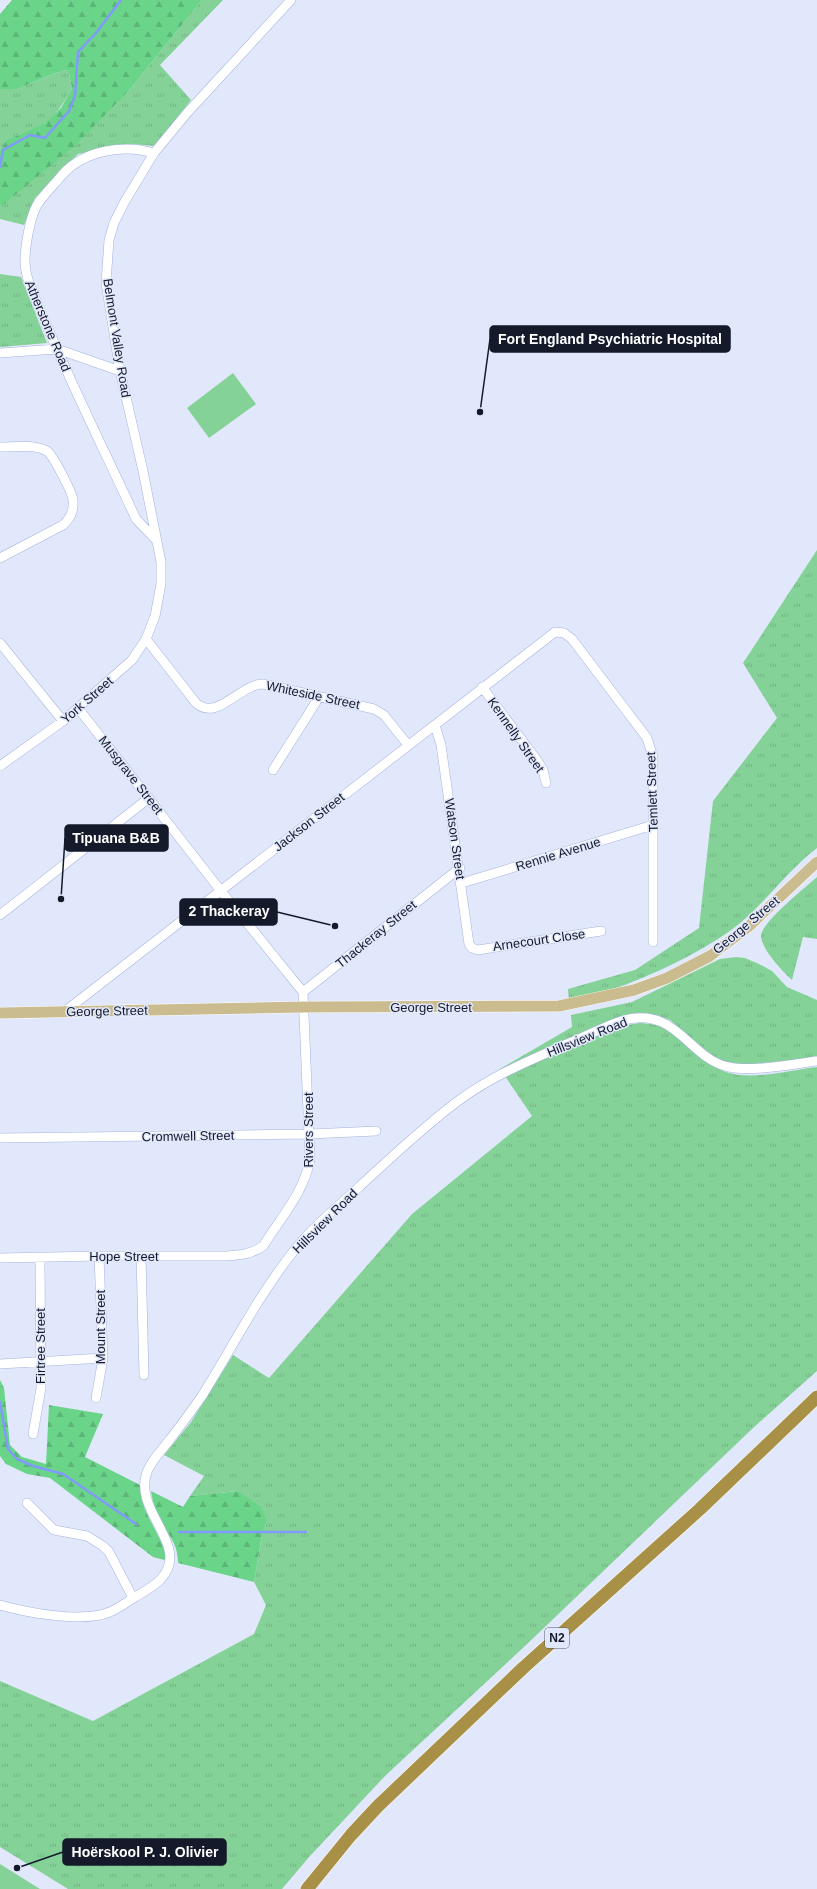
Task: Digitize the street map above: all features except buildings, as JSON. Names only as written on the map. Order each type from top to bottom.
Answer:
[{"type":"highway","name":"N2","points":[[307,1889],[351,1835],[388,1797],[523,1668],[700,1509],[817,1397]]},
{"type":"main road","name":"George Street","points":[[0,1013],[304,1007],[559,1006],[634,990],[667,978],[710,956],[748,927],[817,862]]},
{"type":"street","name":"Belmont Valley Road","points":[[155,616],[161,584],[161,562],[120,371],[106,283],[109,240],[114,224],[124,203],[154,153],[187,113],[291,0]]},
{"type":"street","name":"Atherstone Road","points":[[154,153],[132,148],[87,156],[76,161],[37,206],[33,215],[25,261],[27,274],[57,349],[136,519],[157,541]]},
{"type":"street","points":[[0,353],[57,349],[120,371]]},
{"type":"street","points":[[0,447],[35,448],[47,451],[53,456],[73,500],[69,519],[63,525],[0,558]]},
{"type":"street","name":"York Street","points":[[0,766],[62,721],[132,660],[146,639],[155,616]]},
{"type":"street","name":"Jackson Street","points":[[64,1012],[555,632]]},
{"type":"street","name":"Temlett Street","points":[[555,632],[564,633],[572,639],[647,738],[652,758],[653,942]]},
{"type":"street","name":"Whiteside Street","points":[[146,639],[196,703],[204,708],[211,710],[248,687],[263,684],[374,709],[384,715],[408,745]]},
{"type":"street","points":[[0,643],[62,721]]},
{"type":"street","name":"Kennelly Street","points":[[482,687],[536,759],[543,770],[546,783]]},
{"type":"street","points":[[273,770],[318,696]]},
{"type":"street","name":"Musgrave Street","points":[[78,708],[221,891],[303,992]]},
{"type":"street","name":"Watson Street","points":[[435,725],[441,745],[460,868],[468,938],[472,948],[478,950]]},
{"type":"street","points":[[0,915],[149,798]]},
{"type":"street","name":"Rennie Avenue","points":[[462,883],[653,825]]},
{"type":"street","name":"Thackeray Street","points":[[303,992],[460,868]]},
{"type":"street","name":"Arnecourt Close","points":[[478,950],[601,931]]},
{"type":"street","points":[[303,992],[304,1007]]},
{"type":"street","name":"Rivers Street","points":[[247,1254],[256,1251],[263,1246],[302,1186],[308,1173],[310,1159],[310,1134],[304,1007]]},
{"type":"street","name":"Hillsview Road","points":[[0,1606],[73,1617],[86,1616],[111,1612],[159,1581],[169,1566],[171,1559],[167,1541],[148,1506],[145,1492],[144,1483],[147,1472],[153,1461],[193,1409],[267,1289],[284,1263],[302,1241],[410,1142],[458,1101],[482,1086],[533,1059],[621,1021],[637,1019],[660,1021],[685,1037],[709,1058],[721,1065],[732,1068],[757,1068],[817,1061]]},
{"type":"street","name":"Cromwell Street","points":[[0,1138],[310,1134],[376,1131]]},
{"type":"street","name":"Hope Street","points":[[0,1258],[227,1256],[247,1254]]},
{"type":"street","name":"Mount Street","points":[[96,1398],[103,1358],[99,1256]]},
{"type":"street","points":[[141,1256],[144,1375]]},
{"type":"street","name":"Firtree Street","points":[[33,1434],[41,1388],[40,1258]]},
{"type":"street","points":[[0,1364],[103,1358]]},
{"type":"street","points":[[27,1503],[54,1530],[87,1536],[103,1546],[109,1552],[133,1598]]},
{"type":"green space","points":[[12,0],[202,0],[131,88],[77,144],[0,207],[0,150],[7,140],[45,123],[61,108],[72,88],[69,74],[66,70],[17,89],[0,89],[0,14]]},
{"type":"green space","points":[[202,0],[223,0],[160,65],[191,100],[155,146],[131,144],[78,154],[35,198],[24,225],[0,219],[0,207],[131,88]]},
{"type":"green space","points":[[66,70],[69,74],[72,88],[57,111],[45,123],[11,139],[0,150],[0,89],[17,89]]},
{"type":"green space","points":[[0,274],[21,277],[47,343],[0,347]]},
{"type":"green space","points":[[233,373],[256,404],[209,438],[187,408]]},
{"type":"green space","points":[[817,550],[817,848],[798,864],[747,917],[720,938],[704,948],[669,966],[619,987],[569,1000],[568,989],[635,970],[699,928],[713,801],[777,718],[743,663]]},
{"type":"green space","points":[[817,877],[817,939],[803,937],[792,980],[778,966],[765,948],[761,937],[762,931],[775,915]]},
{"type":"green space","points":[[736,957],[745,958],[759,964],[772,971],[787,987],[817,1000],[817,1058],[739,1065],[723,1062],[709,1053],[670,1020],[661,1017],[635,1016],[501,1071],[500,1069],[572,1027],[571,1015],[632,1002],[720,959]]},
{"type":"green space","points":[[640,1023],[664,1027],[675,1034],[712,1065],[729,1073],[739,1075],[761,1075],[817,1067],[817,1371],[752,1429],[525,1646],[385,1776],[310,1856],[282,1889],[68,1889],[0,1847],[0,1681],[93,1721],[254,1634],[266,1605],[254,1582],[262,1535],[267,1521],[238,1491],[190,1496],[204,1476],[164,1455],[191,1422],[233,1355],[269,1378],[412,1214],[532,1116],[505,1076],[615,1027]]},
{"type":"green space","points":[[0,1380],[4,1388],[10,1445],[22,1457],[46,1464],[49,1405],[103,1414],[85,1457],[140,1485],[141,1495],[147,1514],[161,1542],[168,1561],[153,1557],[50,1478],[27,1474],[6,1464],[0,1456]]},
{"type":"green space","points":[[151,1491],[183,1507],[190,1496],[238,1491],[261,1507],[267,1521],[262,1535],[254,1582],[178,1563],[176,1549],[158,1514]]},
{"type":"green space","points":[[0,1864],[40,1889],[0,1889]]},
{"type":"waterway","points":[[0,167],[3,150],[30,135],[45,138],[69,111],[75,96],[78,52],[96,33],[121,0]]},
{"type":"waterway","points":[[0,1402],[8,1449],[17,1459],[33,1466],[63,1474],[136,1524]]},
{"type":"waterway","points":[[179,1532],[306,1532]]},
{"type":"place","name":"Fort England Psychiatric Hospital","points":[[480,412]]},
{"type":"place","name":"Tipuana B&B","points":[[61,899]]},
{"type":"place","name":"2 Thackeray","points":[[335,926]]},
{"type":"place","name":"Hoërskool P. J. Olivier","points":[[17,1868]]}]
